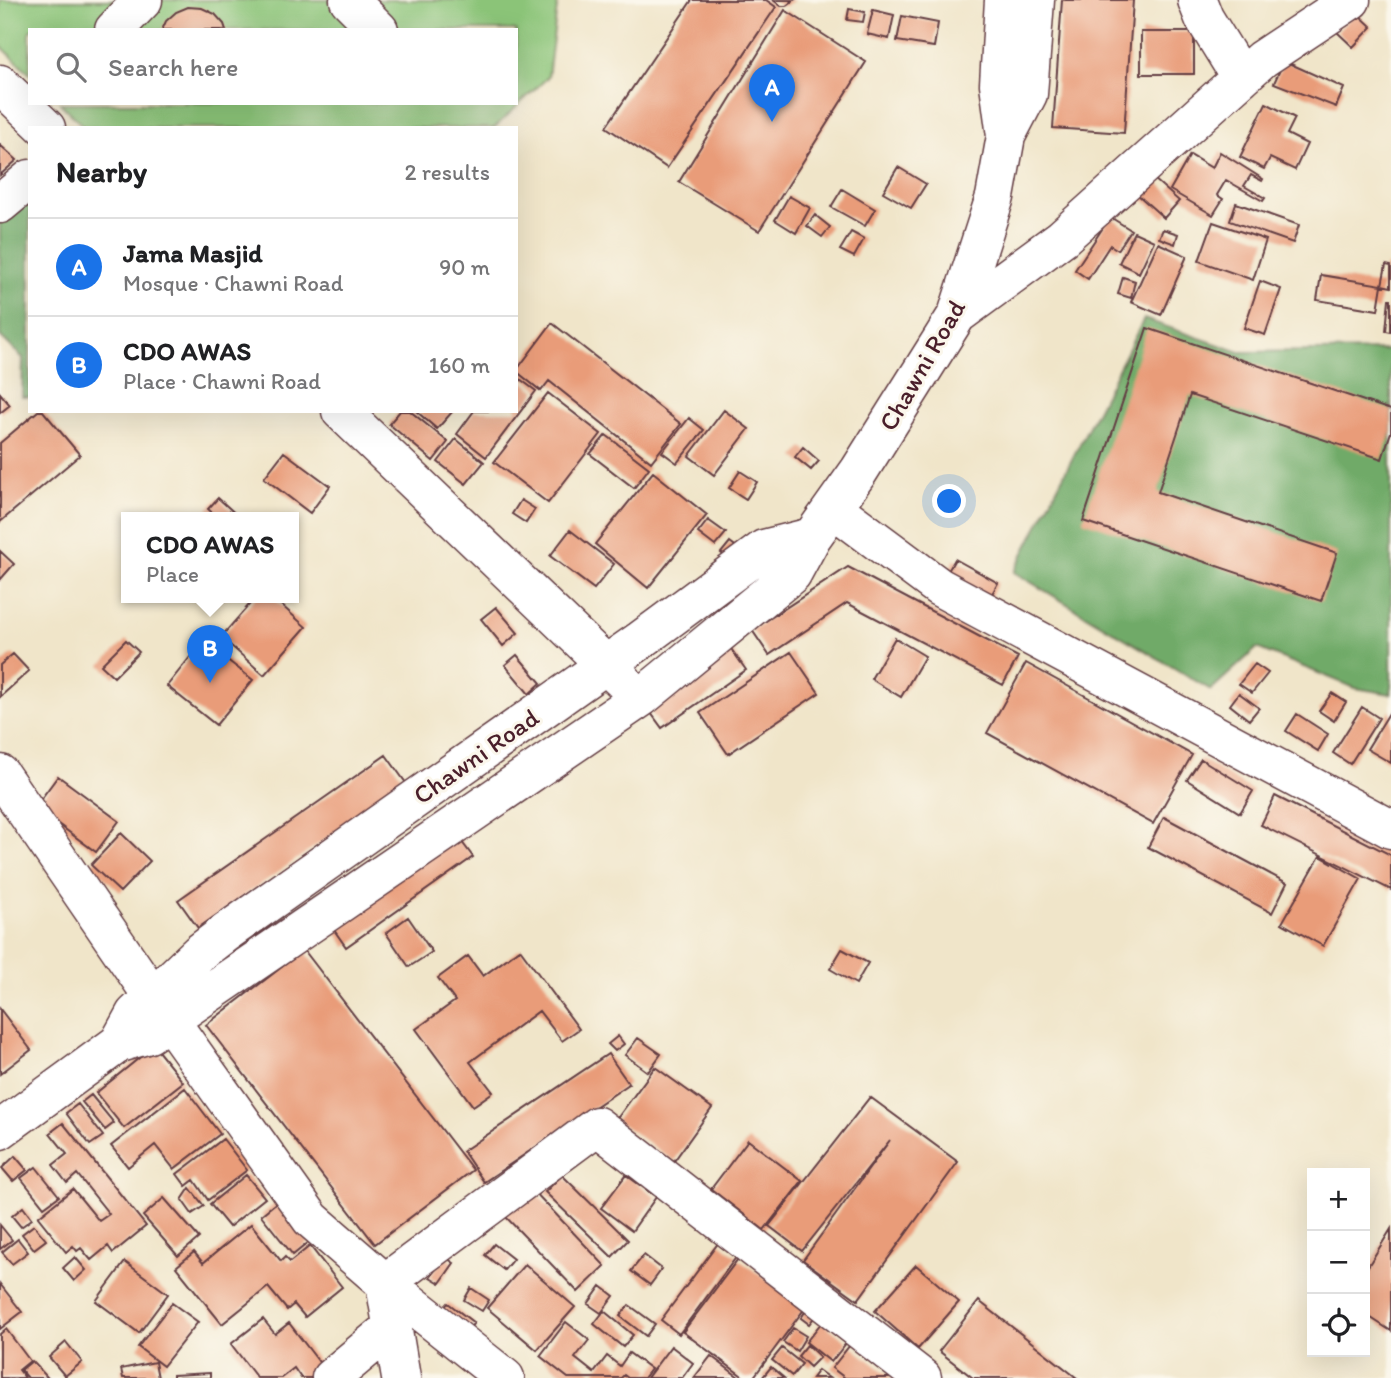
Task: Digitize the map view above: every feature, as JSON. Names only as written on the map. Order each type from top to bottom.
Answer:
[{"type":"street","points":[[116,28],[143,0]]},
{"type":"street","points":[[349,0],[377,28]]},
{"type":"street","name":"Chawni Road","points":[[1004,0],[999,84],[1006,136]]},
{"type":"street","name":"Chawni Road","points":[[162,1008],[642,697],[792,574],[822,522],[859,471],[957,315],[995,197],[1006,136],[1028,94],[1035,0]]},
{"type":"street","points":[[1197,0],[1241,78]]},
{"type":"street","points":[[957,315],[1062,238],[1262,59],[1351,0]]},
{"type":"street","points":[[0,84],[41,115]]},
{"type":"street","points":[[0,204],[28,180]]},
{"type":"street","points":[[343,413],[605,666],[642,697]]},
{"type":"street","points":[[822,522],[1391,829]]},
{"type":"street","name":"Chawni Road","points":[[0,1130],[119,1043],[149,1034],[162,1008],[199,953],[225,933],[605,666],[764,549],[822,522]]},
{"type":"street","points":[[0,774],[311,1219],[385,1283],[505,1378]]},
{"type":"street","points":[[385,1283],[597,1126],[922,1378]]},
{"type":"street","points":[[385,1283],[401,1378]]},
{"type":"street","points":[[331,1378],[392,1327]]},
{"type":"green space","points":[[0,0],[558,0],[548,77],[496,126],[83,126],[62,105],[518,105],[518,28],[28,28],[28,72],[0,45]]},
{"type":"green space","points":[[28,175],[28,397],[22,397],[23,358],[0,336],[0,188]]},
{"type":"green space","points":[[1144,319],[1240,352],[1391,350],[1391,694],[1355,688],[1257,648],[1211,690],[1014,572]]},
{"type":"building","points":[[692,0],[766,0],[776,7],[667,168],[606,127]]},
{"type":"building","points":[[773,0],[794,0],[781,6]]},
{"type":"building","points":[[1062,0],[1133,0],[1124,133],[1053,128]]},
{"type":"building","points":[[188,7],[202,8],[215,14],[225,28],[163,28],[176,12]]},
{"type":"building","points":[[849,9],[865,12],[863,22],[847,20]]},
{"type":"building","points":[[785,10],[866,62],[759,231],[679,182]]},
{"type":"building","points":[[873,10],[894,15],[889,39],[867,34]]},
{"type":"building","points":[[1356,12],[1372,27],[1353,47],[1337,32]]},
{"type":"building","points":[[902,16],[938,23],[934,47],[897,41]]},
{"type":"building","points":[[1141,32],[1194,32],[1194,74],[1141,74]]},
{"type":"building","points":[[1284,61],[1344,88],[1336,107],[1274,83]]},
{"type":"building","points":[[1266,103],[1295,118],[1287,134],[1307,144],[1295,170],[1270,158],[1264,169],[1240,157]]},
{"type":"building","points":[[0,145],[17,160],[0,175]]},
{"type":"building","points":[[1220,152],[1263,179],[1262,181],[1251,175],[1244,186],[1265,198],[1263,201],[1226,180],[1217,195],[1223,199],[1213,215],[1170,190],[1190,155],[1212,168]]},
{"type":"building","points":[[898,167],[926,184],[911,208],[883,192]]},
{"type":"building","points":[[1153,178],[1179,201],[1164,218],[1138,195]]},
{"type":"building","points":[[842,189],[875,209],[865,226],[831,207]]},
{"type":"building","points":[[789,196],[810,208],[796,233],[775,220]]},
{"type":"building","points":[[1236,203],[1299,225],[1293,243],[1230,221]]},
{"type":"building","points":[[815,215],[830,227],[822,237],[807,226]]},
{"type":"building","points":[[1110,217],[1131,230],[1118,250],[1110,245],[1088,279],[1075,270]]},
{"type":"building","points":[[1213,222],[1266,240],[1253,280],[1199,261]]},
{"type":"building","points":[[1163,229],[1178,234],[1175,244],[1159,238]]},
{"type":"building","points":[[851,232],[864,239],[854,257],[840,250]]},
{"type":"building","points":[[1134,232],[1154,241],[1139,273],[1119,263]]},
{"type":"building","points":[[1158,243],[1187,256],[1161,315],[1131,302]]},
{"type":"building","points":[[1386,265],[1391,266],[1391,287],[1382,285]]},
{"type":"building","points":[[1321,275],[1382,285],[1378,310],[1317,300]]},
{"type":"building","points":[[1123,277],[1135,281],[1131,298],[1118,294]]},
{"type":"building","points":[[1260,281],[1281,289],[1265,335],[1244,328]]},
{"type":"building","points":[[1391,299],[1391,332],[1386,331]]},
{"type":"building","points":[[552,323],[681,424],[651,462],[549,381],[541,391],[518,373],[518,368]]},
{"type":"building","points":[[1147,328],[1391,410],[1391,432],[1382,459],[1190,395],[1158,492],[1337,553],[1321,601],[1083,521]]},
{"type":"building","points":[[518,378],[536,391],[486,457],[457,434],[473,413],[518,413]]},
{"type":"building","points":[[0,393],[10,405],[0,413]]},
{"type":"building","points":[[548,393],[601,434],[548,503],[494,462]]},
{"type":"building","points":[[724,410],[749,429],[714,475],[689,456]]},
{"type":"building","points":[[36,413],[45,413],[80,455],[0,522],[0,443]]},
{"type":"building","points":[[398,413],[412,413],[448,442],[433,461],[389,424]]},
{"type":"building","points":[[418,413],[451,413],[437,429]]},
{"type":"building","points":[[689,418],[704,430],[677,463],[662,452]]},
{"type":"building","points":[[606,435],[649,468],[634,488],[590,454]]},
{"type":"building","points":[[456,439],[484,462],[466,484],[438,462]]},
{"type":"building","points":[[803,447],[819,461],[811,470],[795,457]]},
{"type":"building","points":[[284,452],[330,486],[310,513],[264,478]]},
{"type":"building","points":[[740,471],[757,482],[746,499],[729,488]]},
{"type":"building","points":[[653,472],[707,515],[648,588],[595,544]]},
{"type":"building","points":[[218,498],[233,512],[211,512],[208,509]]},
{"type":"building","points":[[521,500],[535,509],[526,523],[512,514]]},
{"type":"building","points":[[708,520],[726,533],[715,546],[698,533]]},
{"type":"building","points":[[570,530],[614,564],[594,589],[550,556]]},
{"type":"building","points":[[730,542],[743,552],[734,563],[721,553]]},
{"type":"building","points":[[0,551],[14,564],[0,580]]},
{"type":"building","points":[[955,559],[998,583],[988,601],[944,578]]},
{"type":"building","points":[[848,567],[1018,657],[1003,685],[847,603],[769,655],[752,630]]},
{"type":"building","points":[[251,603],[279,603],[306,627],[264,675],[221,637]]},
{"type":"building","points":[[496,607],[518,633],[503,646],[481,619]]},
{"type":"building","points":[[895,638],[925,656],[901,697],[871,679]]},
{"type":"building","points":[[126,640],[139,652],[114,677],[101,665]]},
{"type":"building","points":[[203,641],[253,680],[216,725],[167,686]]},
{"type":"building","points":[[727,643],[746,670],[662,728],[643,702]]},
{"type":"building","points":[[791,652],[819,693],[728,754],[700,713]]},
{"type":"building","points":[[13,654],[29,671],[0,697],[0,665]]},
{"type":"building","points":[[517,655],[541,683],[529,694],[505,665]]},
{"type":"building","points":[[1026,663],[1192,755],[1153,824],[987,733]]},
{"type":"building","points":[[1255,664],[1268,673],[1252,693],[1239,684]]},
{"type":"building","points":[[1239,693],[1259,708],[1249,720],[1230,705]]},
{"type":"building","points":[[1332,693],[1346,702],[1334,721],[1319,711]]},
{"type":"building","points":[[1362,707],[1379,718],[1350,764],[1333,753]]},
{"type":"building","points":[[1391,710],[1391,763],[1367,749]]},
{"type":"building","points":[[1297,714],[1328,734],[1318,751],[1286,731]]},
{"type":"building","points":[[386,755],[406,783],[198,928],[178,900]]},
{"type":"building","points":[[1201,759],[1253,791],[1240,813],[1187,780]]},
{"type":"building","points":[[58,776],[119,821],[96,852],[35,807]]},
{"type":"building","points":[[1275,796],[1391,855],[1391,890],[1261,825]]},
{"type":"building","points":[[1164,817],[1287,883],[1272,913],[1148,847]]},
{"type":"building","points":[[453,830],[473,857],[346,947],[327,920]]},
{"type":"building","points":[[121,833],[150,861],[120,892],[91,865]]},
{"type":"building","points":[[1320,856],[1361,879],[1323,946],[1282,923]]},
{"type":"building","points":[[408,917],[432,952],[409,967],[386,933]]},
{"type":"building","points":[[520,949],[579,1029],[562,1041],[539,1011],[470,1062],[493,1092],[473,1106],[416,1029],[455,1001],[438,978],[468,956],[483,976]]},
{"type":"building","points":[[842,949],[868,963],[856,984],[830,969]]},
{"type":"building","points":[[304,950],[473,1170],[375,1244],[206,1025]]},
{"type":"building","points":[[0,1009],[31,1050],[0,1074]]},
{"type":"building","points":[[618,1036],[624,1044],[615,1051],[608,1044]]},
{"type":"building","points":[[638,1038],[661,1054],[648,1072],[625,1055]]},
{"type":"building","points":[[154,1046],[183,1082],[124,1128],[96,1093]]},
{"type":"building","points":[[608,1054],[629,1084],[484,1182],[463,1151]]},
{"type":"building","points":[[655,1067],[712,1108],[674,1161],[616,1120]]},
{"type":"building","points":[[185,1088],[220,1134],[174,1169],[155,1145],[128,1167],[111,1146]]},
{"type":"building","points":[[91,1095],[114,1123],[105,1130],[82,1102]]},
{"type":"building","points":[[870,1097],[958,1162],[858,1300],[803,1260],[890,1140],[802,1251],[769,1226]]},
{"type":"building","points":[[78,1104],[103,1136],[90,1145],[66,1113]]},
{"type":"building","points":[[63,1123],[146,1226],[113,1253],[108,1246],[91,1260],[81,1248],[77,1251],[73,1246],[66,1252],[38,1217],[73,1189],[99,1221],[109,1214],[77,1174],[67,1183],[53,1165],[67,1154],[50,1133]]},
{"type":"building","points":[[223,1139],[247,1170],[208,1200],[194,1180],[186,1186],[177,1174]]},
{"type":"building","points":[[748,1140],[802,1181],[764,1230],[711,1189]]},
{"type":"building","points":[[15,1156],[27,1170],[13,1181],[2,1168]]},
{"type":"building","points":[[36,1167],[59,1196],[44,1207],[21,1178]]},
{"type":"building","points":[[246,1175],[265,1198],[229,1227],[210,1204]]},
{"type":"building","points":[[562,1175],[628,1240],[612,1257],[545,1192]]},
{"type":"building","points":[[626,1175],[656,1197],[632,1231],[601,1208]]},
{"type":"building","points":[[530,1187],[605,1266],[578,1292],[503,1214]]},
{"type":"building","points":[[190,1188],[204,1206],[192,1214],[182,1200]]},
{"type":"building","points":[[164,1198],[199,1238],[178,1256],[143,1216]]},
{"type":"building","points":[[277,1202],[309,1242],[293,1255],[261,1215]]},
{"type":"building","points":[[23,1207],[32,1219],[21,1227],[12,1216]]},
{"type":"building","points":[[251,1224],[281,1261],[285,1257],[290,1262],[310,1246],[342,1287],[305,1317],[294,1304],[287,1310],[268,1287],[222,1324],[176,1267],[194,1252],[203,1263]]},
{"type":"building","points":[[0,1225],[12,1240],[0,1249]]},
{"type":"building","points":[[34,1225],[46,1240],[34,1249],[22,1234]]},
{"type":"building","points":[[1391,1229],[1391,1331],[1370,1317],[1370,1263]]},
{"type":"building","points":[[18,1239],[28,1252],[12,1264],[2,1252]]},
{"type":"building","points":[[719,1242],[737,1256],[679,1334],[661,1320]]},
{"type":"building","points":[[494,1244],[513,1259],[504,1270],[485,1255]]},
{"type":"building","points":[[644,1255],[662,1269],[650,1285],[631,1271]]},
{"type":"building","points":[[75,1257],[86,1270],[74,1281],[63,1268]]},
{"type":"building","points":[[445,1257],[454,1263],[440,1283],[430,1277]]},
{"type":"building","points":[[738,1259],[805,1308],[753,1378],[745,1378],[683,1332]]},
{"type":"building","points":[[125,1262],[168,1294],[139,1333],[96,1301]]},
{"type":"building","points":[[525,1264],[575,1307],[537,1350],[487,1308]]},
{"type":"building","points":[[916,1265],[959,1302],[918,1349],[875,1311]]},
{"type":"building","points":[[0,1284],[22,1312],[0,1329]]},
{"type":"building","points":[[601,1286],[614,1296],[601,1313],[588,1304]]},
{"type":"building","points":[[471,1288],[489,1300],[482,1311],[464,1300]]},
{"type":"building","points":[[979,1301],[1077,1378],[973,1378],[939,1351]]},
{"type":"building","points":[[172,1303],[198,1322],[163,1366],[138,1347]]},
{"type":"building","points":[[448,1303],[474,1323],[467,1331],[442,1310]]},
{"type":"building","points":[[629,1305],[655,1324],[646,1336],[620,1316]]},
{"type":"building","points":[[807,1309],[816,1315],[809,1324],[801,1318]]},
{"type":"building","points":[[604,1311],[633,1335],[623,1347],[594,1324]]},
{"type":"building","points":[[263,1319],[275,1334],[289,1323],[325,1370],[315,1378],[301,1378],[294,1368],[281,1378],[257,1378],[231,1344]]},
{"type":"building","points":[[566,1322],[589,1340],[575,1358],[594,1373],[607,1356],[620,1366],[629,1353],[651,1369],[644,1378],[628,1378],[624,1375],[621,1378],[568,1378],[540,1356]]},
{"type":"building","points":[[822,1322],[847,1342],[831,1362],[806,1342]]},
{"type":"building","points":[[793,1328],[806,1336],[797,1351],[783,1342]]},
{"type":"building","points":[[6,1329],[30,1361],[19,1370],[25,1378],[0,1378],[0,1334]]},
{"type":"building","points":[[66,1342],[82,1362],[65,1376],[49,1357]]},
{"type":"building","points":[[807,1345],[820,1357],[810,1367],[798,1356]]},
{"type":"building","points":[[850,1345],[892,1378],[845,1378],[832,1368]]},
{"type":"building","points":[[671,1346],[693,1363],[682,1378],[647,1378]]},
{"type":"building","points":[[782,1348],[802,1364],[792,1376],[772,1360]]},
{"type":"building","points":[[711,1356],[740,1378],[694,1378]]},
{"type":"building","points":[[32,1361],[48,1378],[28,1378],[21,1370]]},
{"type":"building","points":[[155,1362],[158,1378],[123,1378],[121,1369]]},
{"type":"building","points":[[771,1367],[784,1378],[762,1378]]},
{"type":"building","points":[[818,1370],[829,1378],[812,1378]]},
{"type":"building","points":[[210,1373],[210,1378],[173,1378],[173,1375]]},
{"type":"place","name":"Jama Masjid","points":[[772,122]]},
{"type":"place","name":"CDO AWAS","points":[[210,683]]}]
